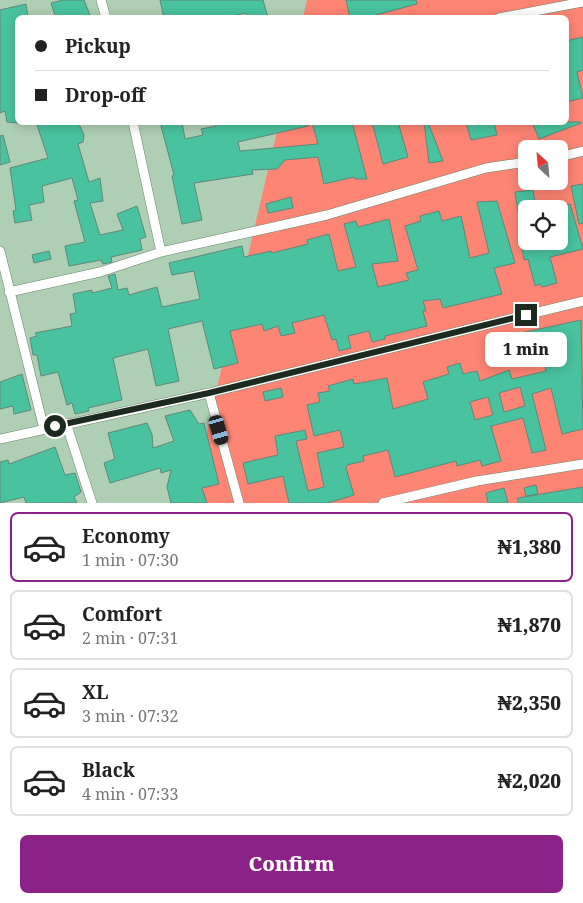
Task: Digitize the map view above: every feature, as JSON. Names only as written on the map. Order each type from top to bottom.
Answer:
[{"type":"street","points":[[101,0],[105,15]]},
{"type":"street","points":[[515,15],[583,2]]},
{"type":"street","points":[[134,125],[161,252]]},
{"type":"street","points":[[568,154],[583,151]]},
{"type":"street","points":[[9,292],[100,272],[161,252],[327,215],[486,168],[518,163]]},
{"type":"street","points":[[0,251],[44,429]]},
{"type":"street","points":[[0,438],[209,393],[583,301]]},
{"type":"street","points":[[209,393],[239,503]]},
{"type":"street","points":[[66,424],[92,503]]},
{"type":"street","points":[[383,503],[477,481],[583,464]]},
{"type":"shaded area","points":[[307,0],[583,0],[583,503],[190,503],[279,125],[569,125],[569,15],[303,15]]},
{"type":"building","points":[[63,0],[84,0],[90,15],[55,15],[51,3]]},
{"type":"building","points":[[160,0],[263,0],[267,15],[247,15],[246,13],[237,15],[163,15]]},
{"type":"building","points":[[346,0],[416,0],[417,4],[376,15],[349,15]]},
{"type":"building","points":[[26,4],[28,15],[15,15],[15,123],[7,122],[5,111],[0,113],[0,10]]},
{"type":"building","points":[[583,37],[583,70],[577,72],[583,98],[569,101],[569,40]]},
{"type":"building","points":[[569,122],[581,122],[581,123],[539,139],[533,125],[569,125]]},
{"type":"building","points":[[37,125],[79,125],[84,135],[83,142],[78,144],[89,182],[100,178],[103,201],[90,203],[100,235],[123,230],[117,214],[137,206],[146,237],[140,239],[142,250],[111,257],[112,262],[103,264],[101,260],[69,266],[65,246],[85,242],[74,201],[78,200],[72,178],[42,186],[44,202],[29,205],[32,220],[15,223],[13,211],[16,210],[10,168],[48,158]]},
{"type":"building","points":[[161,125],[183,125],[185,139],[203,135],[201,129],[216,125],[308,125],[238,142],[240,151],[318,144],[313,125],[353,125],[367,179],[355,179],[354,177],[324,184],[318,157],[285,160],[277,169],[252,170],[253,174],[194,183],[202,220],[182,224],[172,176],[174,175]]},
{"type":"building","points":[[373,125],[399,125],[408,157],[383,164]]},
{"type":"building","points":[[424,125],[429,125],[443,161],[429,163]]},
{"type":"building","points":[[467,125],[495,125],[497,135],[471,140]]},
{"type":"building","points":[[3,135],[10,162],[0,165],[0,136]]},
{"type":"building","points":[[583,184],[583,223],[579,224],[571,186]]},
{"type":"building","points":[[533,190],[535,200],[518,200],[518,212],[515,192]]},
{"type":"building","points":[[291,197],[293,208],[268,213],[266,204]]},
{"type":"building","points":[[497,201],[515,263],[494,268],[502,294],[443,308],[440,299],[423,301],[426,311],[423,311],[427,326],[385,336],[385,339],[372,342],[369,331],[348,336],[351,348],[339,351],[336,339],[332,340],[324,315],[292,323],[295,333],[281,336],[278,326],[264,331],[262,324],[230,331],[238,363],[214,369],[202,321],[168,329],[179,381],[156,386],[148,349],[113,358],[122,400],[88,408],[89,411],[75,414],[72,403],[67,405],[58,372],[41,376],[37,355],[33,355],[30,338],[37,336],[35,333],[72,326],[70,314],[76,313],[73,294],[92,290],[92,293],[112,288],[108,276],[115,274],[118,290],[127,288],[129,295],[157,287],[162,307],[200,299],[194,271],[172,275],[169,263],[242,246],[244,257],[271,251],[272,253],[308,244],[307,240],[329,234],[338,271],[356,267],[344,224],[356,221],[358,227],[389,219],[398,261],[372,264],[378,287],[409,280],[406,273],[418,270],[405,226],[421,221],[420,216],[439,211],[442,221],[461,216],[470,258],[489,253],[477,202]]},
{"type":"building","points":[[570,204],[583,249],[550,257],[557,283],[542,287],[540,284],[535,286],[528,259],[524,260],[522,250],[568,250],[568,205]]},
{"type":"building","points":[[49,251],[51,259],[34,263],[32,255]]},
{"type":"building","points":[[581,320],[583,429],[562,434],[551,388],[532,394],[546,450],[532,453],[523,418],[491,426],[501,461],[482,466],[480,460],[457,466],[456,461],[395,477],[388,450],[363,456],[364,461],[347,465],[346,468],[354,495],[328,503],[289,503],[283,476],[248,484],[243,463],[278,455],[275,436],[305,430],[307,439],[296,441],[308,491],[324,487],[317,453],[344,447],[340,430],[314,436],[307,405],[320,402],[318,393],[330,391],[328,386],[353,379],[354,384],[387,378],[393,409],[428,399],[423,382],[449,374],[447,367],[460,363],[463,374],[477,371],[480,381],[509,370],[512,379],[546,371],[539,339],[523,343],[521,333]],"holes":[[[520,387],[525,406],[504,412],[499,393]],[[488,397],[493,415],[475,420],[470,402]]]},
{"type":"building","points":[[22,374],[31,410],[14,414],[13,406],[0,409],[0,382]]},
{"type":"building","points":[[281,388],[283,397],[265,401],[263,392]]},
{"type":"building","points":[[190,410],[199,424],[204,423],[219,484],[202,488],[207,503],[171,503],[167,487],[171,470],[161,473],[160,468],[110,483],[104,463],[115,459],[108,433],[147,423],[152,434],[153,448],[174,441],[165,416]]},
{"type":"building","points":[[55,447],[65,475],[75,473],[81,492],[74,497],[77,503],[26,503],[24,497],[0,503],[0,462],[8,460],[9,464]]},
{"type":"building","points":[[536,485],[538,494],[526,496],[524,488]]},
{"type":"building","points":[[583,487],[583,503],[518,503],[518,498]]},
{"type":"building","points":[[504,488],[508,503],[488,503],[486,493]]},
{"type":"route","points":[[55,426],[209,393],[526,315]]}]
